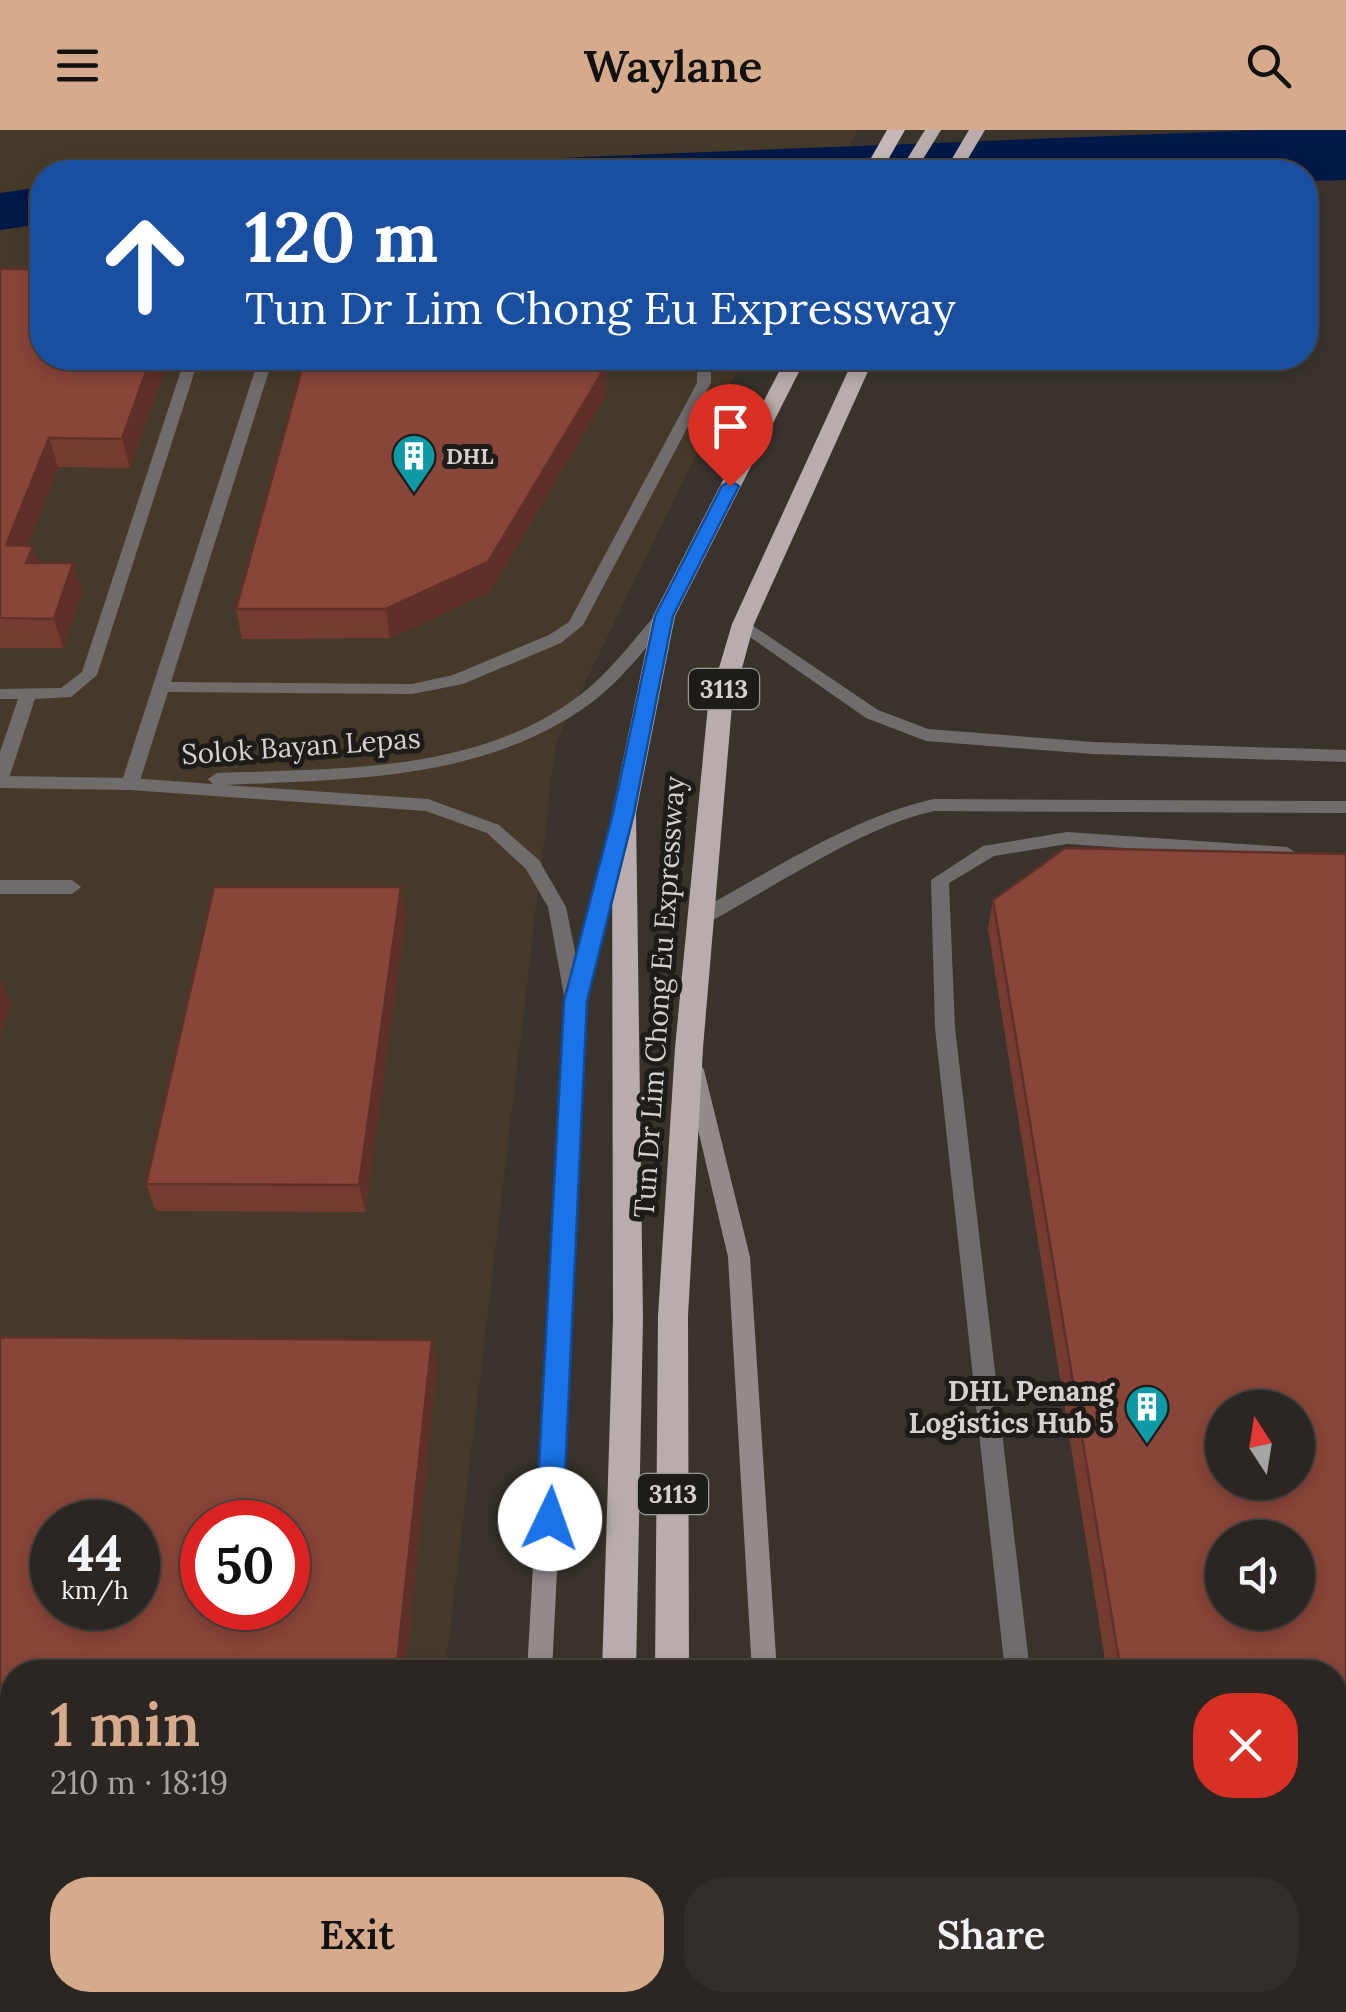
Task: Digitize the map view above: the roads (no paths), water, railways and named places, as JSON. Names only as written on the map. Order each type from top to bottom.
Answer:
[{"type":"highway","points":[[879,160],[896,130]]},
{"type":"highway","points":[[914,160],[933,130]]},
{"type":"highway","points":[[959,160],[977,131]]},
{"type":"highway","name":"Tun Dr Lim Chong Eu Expressway","points":[[619,1660],[628,1319],[624,813],[664,616],[790,370]]},
{"type":"highway","name":"Tun Dr Lim Chong Eu Expressway","points":[[672,1660],[674,1316],[689,1048],[720,706],[743,624],[859,370]]},
{"type":"main road","points":[[540,1660],[576,1001],[624,813]]},
{"type":"main road","points":[[689,1048],[739,1257],[763,1660]]},
{"type":"street","points":[[0,694],[66,693],[89,676],[188,370]]},
{"type":"street","points":[[130,784],[262,370]]},
{"type":"street","points":[[160,687],[412,690],[457,680],[555,638],[574,625],[704,383],[704,370]]},
{"type":"street","name":"Solok Bayan Lepas","points":[[130,784],[429,767],[502,746],[551,723],[589,697],[664,616]]},
{"type":"street","points":[[743,624],[872,714],[926,735],[1093,748],[1346,756]]},
{"type":"street","points":[[0,780],[28,694]]},
{"type":"street","name":"Solok Bayan Lepas","points":[[0,780],[130,784],[428,804],[492,829],[533,865],[556,907],[576,1001]]},
{"type":"street","points":[[701,918],[871,826],[934,805],[1346,807]]},
{"type":"street","points":[[1017,1660],[946,1028],[940,880],[989,850],[1067,838],[1310,855]]},
{"type":"street","points":[[0,887],[72,886]]},
{"type":"water","points":[[1261,130],[1346,130],[1346,171],[1318,171],[1318,160],[505,160]]},
{"type":"water","points":[[30,189],[30,226],[0,230],[0,193]]},
{"type":"waterway","points":[[1318,171],[1346,171]]},
{"type":"place","name":"DHL","points":[[414,494]]},
{"type":"place","name":"DHL Penang Logistics Hub 5","points":[[1147,1445]]}]
